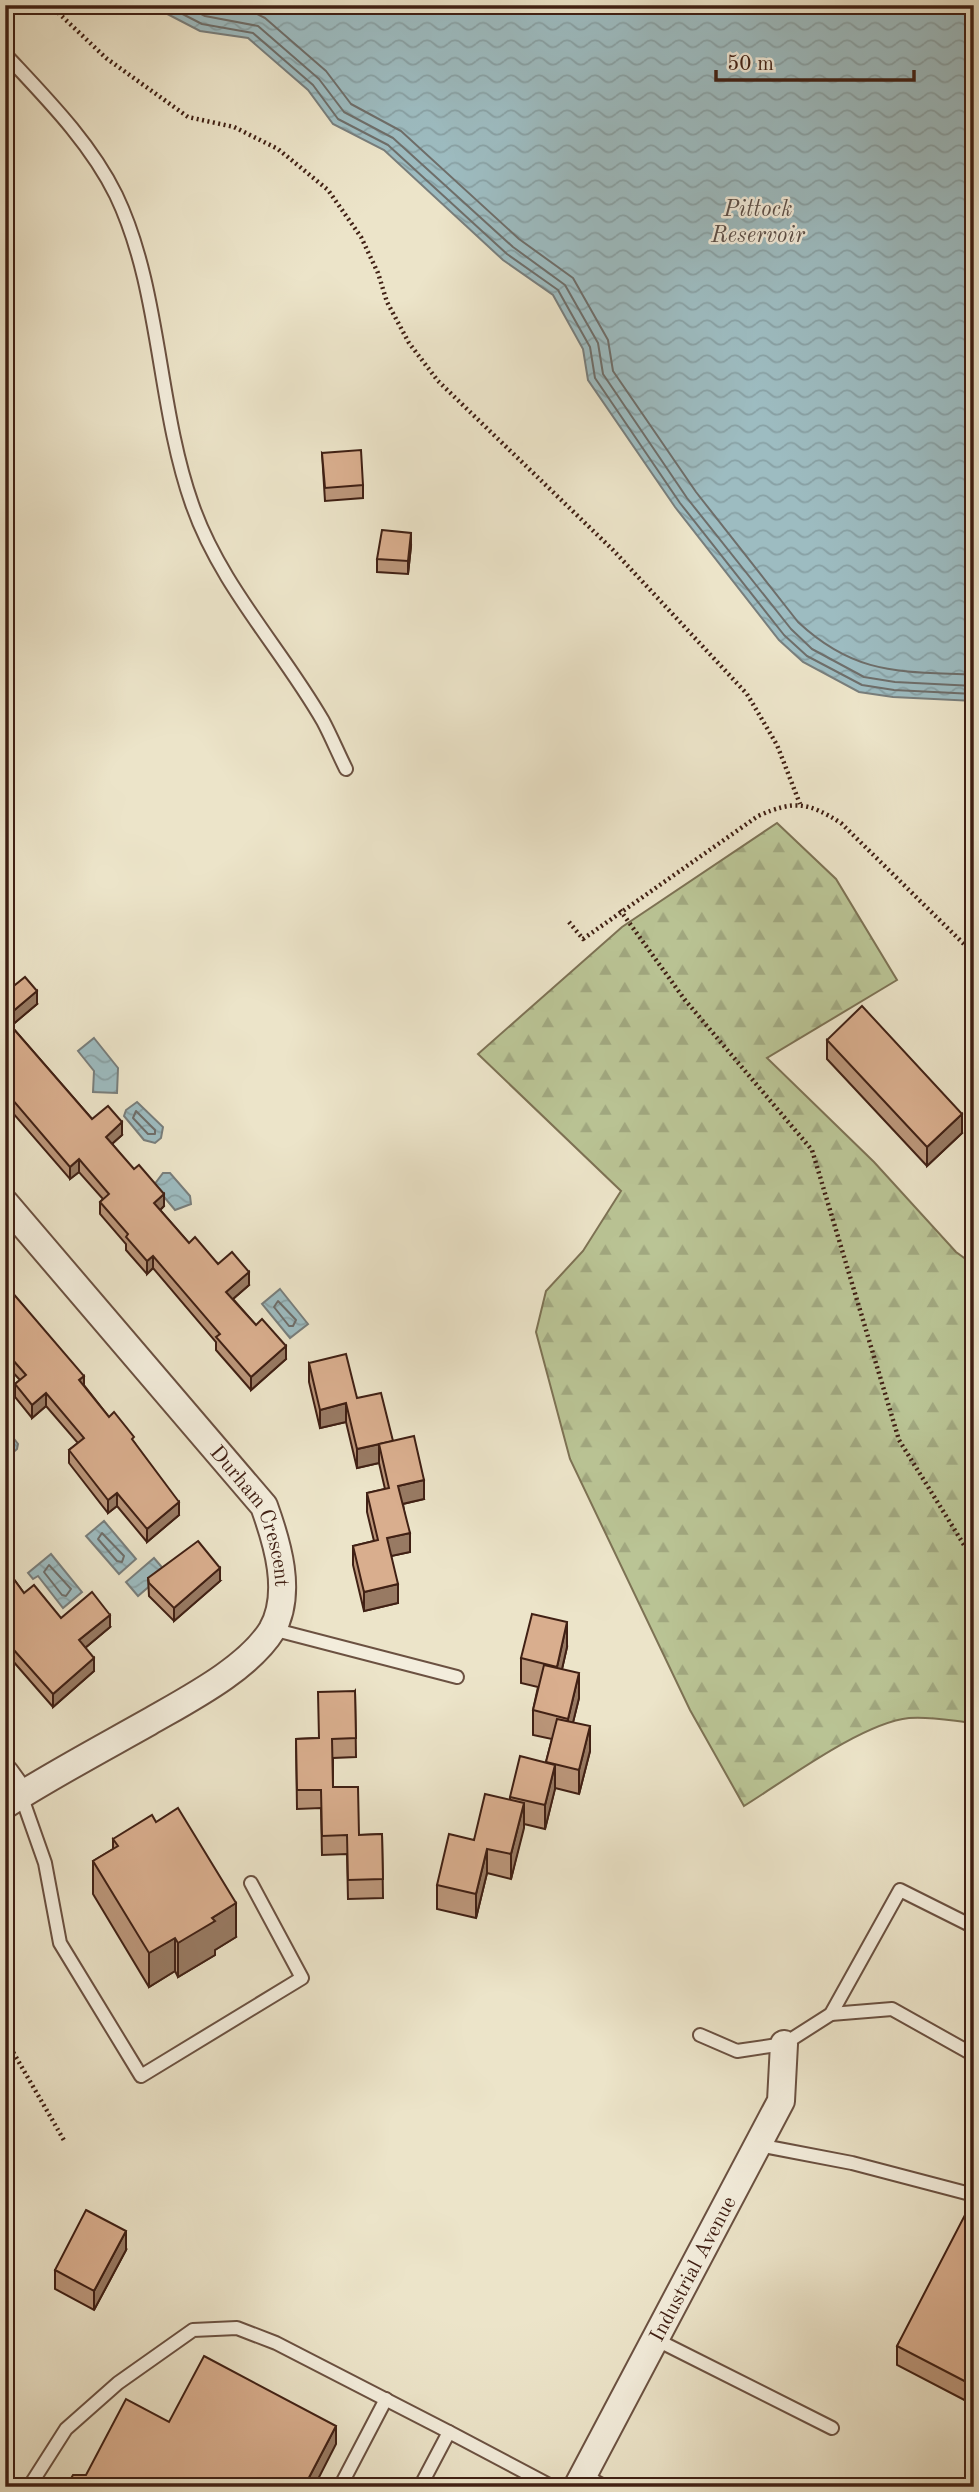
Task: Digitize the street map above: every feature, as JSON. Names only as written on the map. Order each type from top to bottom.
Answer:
[{"type":"street","name":"Durham Crescent","points":[[5,1203],[264,1506],[279,1549],[282,1576],[272,1629]]},
{"type":"street","points":[[5,1773],[13,1800],[194,1696],[246,1659],[272,1629]]},
{"type":"street","name":"Industrial Avenue","points":[[589,2483],[655,2339],[781,2101],[784,2044]]},
{"type":"lane","points":[[5,54],[66,123],[102,170],[116,197],[144,282],[163,393],[192,503],[233,586],[323,721],[346,769]]},
{"type":"lane","points":[[272,1629],[457,1677]]},
{"type":"lane","points":[[13,1800],[45,1863],[60,1943],[141,2076],[302,1978],[251,1883]]},
{"type":"lane","points":[[831,2014],[900,1889],[974,1927]]},
{"type":"lane","points":[[701,2035],[737,2051],[784,2044],[831,2014],[892,2009],[974,2055]]},
{"type":"lane","points":[[758,2145],[852,2163],[974,2195]]},
{"type":"lane","points":[[29,2487],[66,2429],[118,2383],[193,2330],[237,2328],[276,2343],[553,2487]]},
{"type":"lane","points":[[655,2339],[832,2428]]},
{"type":"lane","points":[[340,2487],[386,2399]]},
{"type":"lane","points":[[420,2487],[449,2432]]},
{"type":"path","points":[[50,5],[106,58],[188,117],[234,127],[278,149],[328,190],[361,237],[379,273],[387,302],[409,343],[431,372],[470,415],[613,550],[747,694],[777,745],[800,804]]},
{"type":"path","points":[[569,922],[583,939],[758,816],[778,807],[800,804],[821,810],[841,823],[974,954]]},
{"type":"path","points":[[621,910],[685,1000],[812,1150],[899,1440],[974,1561]]},
{"type":"path","points":[[5,2038],[65,2142]]},
{"type":"green space","points":[[777,823],[836,879],[897,980],[767,1058],[874,1162],[956,1252],[974,1265],[974,1723],[933,1718],[909,1718],[890,1722],[847,1741],[744,1806],[690,1710],[570,1459],[536,1332],[546,1291],[583,1251],[621,1191],[478,1054],[622,927]]},
{"type":"water","name":"Pittock Reservoir","points":[[150,5],[974,5],[974,701],[893,697],[859,692],[803,662],[779,640],[675,507],[588,380],[583,349],[553,295],[503,260],[384,150],[333,124],[308,90],[248,38],[200,31]]},
{"type":"water","points":[[94,1038],[118,1068],[117,1093],[93,1092],[94,1071],[78,1051]]},
{"type":"water","points":[[137,1102],[163,1127],[161,1138],[155,1143],[144,1140],[124,1116],[126,1110]]},
{"type":"water","points":[[163,1173],[170,1173],[190,1196],[191,1204],[175,1210],[154,1185]]},
{"type":"water","points":[[280,1289],[308,1324],[290,1338],[262,1304]]},
{"type":"water","points":[[5,1427],[18,1444],[17,1449],[9,1456],[5,1456]]},
{"type":"water","points":[[104,1521],[136,1559],[119,1574],[86,1536]]},
{"type":"water","points":[[51,1554],[82,1592],[63,1608],[38,1576],[33,1579],[28,1573]]},
{"type":"water","points":[[154,1558],[166,1572],[138,1596],[126,1582]]},
{"type":"building","points":[[361,450],[363,485],[325,488],[322,453]]},
{"type":"building","points":[[382,530],[411,533],[408,561],[377,559]]},
{"type":"building","points":[[25,977],[37,991],[5,1018],[5,993]]},
{"type":"building","points":[[862,1006],[962,1114],[927,1147],[827,1040]]},
{"type":"building","points":[[5,1019],[92,1119],[108,1106],[122,1122],[106,1137],[134,1169],[139,1165],[164,1194],[154,1203],[189,1243],[195,1237],[218,1264],[232,1252],[249,1272],[226,1292],[256,1325],[262,1319],[286,1346],[251,1377],[216,1337],[220,1334],[153,1256],[147,1261],[126,1237],[128,1234],[100,1202],[109,1194],[79,1159],[70,1167],[5,1091]]},
{"type":"building","points":[[5,1284],[84,1376],[79,1380],[109,1417],[114,1412],[134,1437],[132,1439],[179,1502],[147,1529],[117,1493],[108,1500],[69,1450],[84,1438],[46,1393],[32,1405],[15,1384],[26,1375],[5,1351]]},
{"type":"building","points":[[346,1354],[357,1398],[381,1393],[393,1441],[357,1449],[346,1403],[320,1410],[309,1363]]},
{"type":"building","points":[[414,1436],[424,1480],[398,1486],[410,1533],[387,1538],[398,1584],[364,1592],[353,1546],[378,1540],[367,1493],[389,1488],[379,1444]]},
{"type":"building","points":[[198,1541],[220,1568],[174,1608],[149,1583],[148,1578]]},
{"type":"building","points":[[5,1567],[24,1593],[34,1585],[61,1618],[92,1592],[110,1615],[79,1640],[94,1658],[53,1694],[5,1640]]},
{"type":"building","points":[[532,1614],[567,1622],[557,1667],[521,1658]]},
{"type":"building","points":[[544,1665],[579,1673],[568,1719],[533,1710]]},
{"type":"building","points":[[355,1691],[356,1738],[332,1739],[333,1787],[358,1787],[359,1835],[382,1834],[383,1879],[348,1880],[347,1835],[322,1836],[321,1790],[297,1790],[296,1739],[319,1738],[318,1692]]},
{"type":"building","points":[[557,1719],[590,1726],[579,1770],[546,1762]]},
{"type":"building","points":[[520,1756],[555,1765],[545,1805],[510,1797]]},
{"type":"building","points":[[485,1794],[524,1803],[511,1854],[487,1849],[476,1894],[437,1885],[449,1834],[474,1840]]},
{"type":"building","points":[[178,1808],[236,1903],[212,1918],[215,1921],[178,1943],[175,1938],[149,1953],[93,1861],[118,1846],[113,1839],[152,1815],[156,1822]]},
{"type":"building","points":[[86,2210],[126,2231],[94,2291],[55,2270]]},
{"type":"building","points":[[966,2213],[974,2217],[974,2386],[897,2346]]},
{"type":"building","points":[[204,2356],[336,2426],[304,2487],[66,2487],[73,2475],[86,2475],[126,2399],[169,2422]]}]
